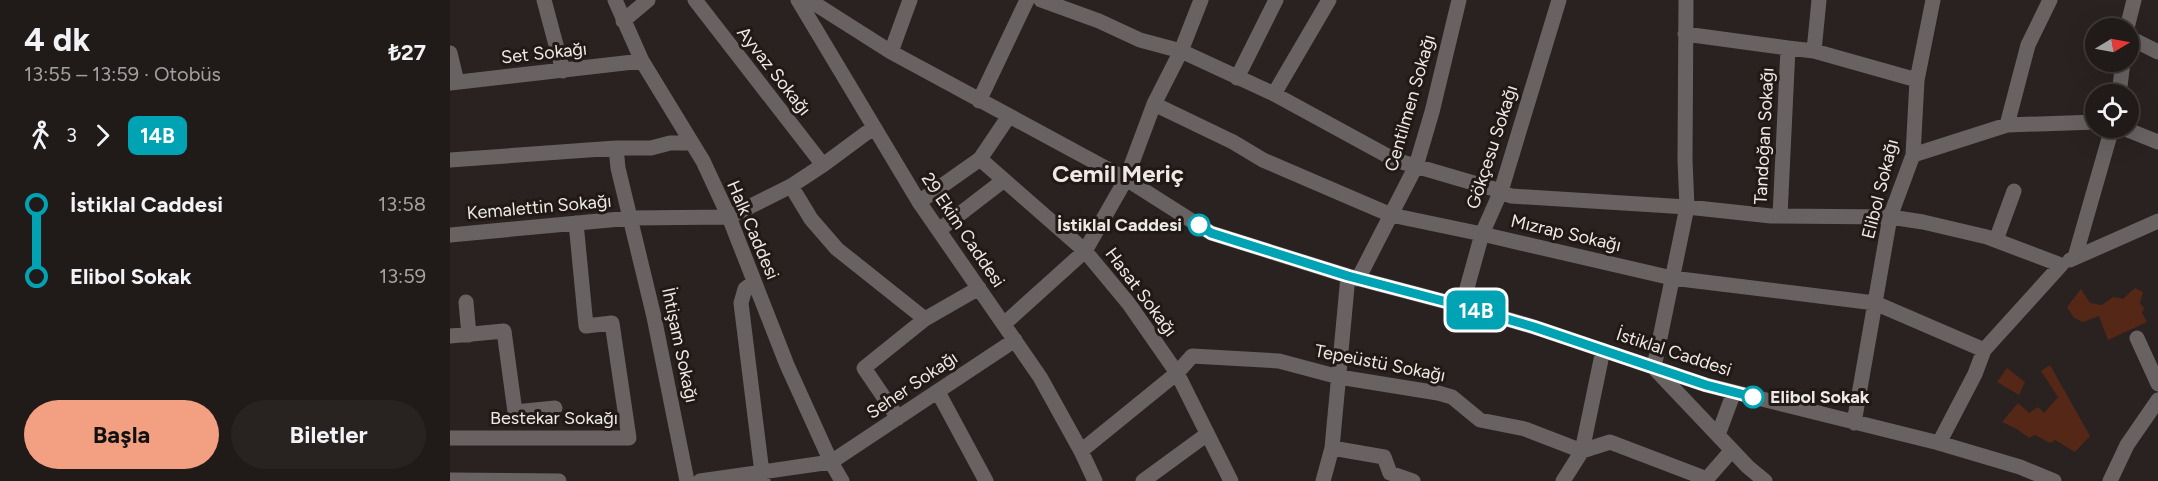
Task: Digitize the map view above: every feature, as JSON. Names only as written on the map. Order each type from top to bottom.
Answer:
[{"type":"street","points":[[544,0],[563,71]]},
{"type":"street","name":"Halk Caddesi","points":[[615,0],[622,21],[642,61],[703,161],[729,218],[787,365],[842,481]]},
{"type":"street","points":[[622,21],[648,0]]},
{"type":"street","name":"Ayvaz Sokağı","points":[[695,0],[823,165]]},
{"type":"street","name":"29 Ekim Caddesi","points":[[798,0],[919,202],[1040,378],[1095,481]]},
{"type":"street","name":"İstiklal Caddesi","points":[[809,0],[891,52],[1126,179],[1211,233],[1353,278],[1462,306],[1734,392],[1939,443],[2018,474],[2054,481]]},
{"type":"street","points":[[891,52],[910,0]]},
{"type":"street","points":[[979,101],[1027,0]]},
{"type":"street","points":[[1041,0],[1099,21],[1140,40],[1181,51],[1274,94],[1395,160],[1512,196],[1687,207],[1780,216],[1890,217],[1923,222],[1996,240],[2068,261]]},
{"type":"street","points":[[1004,324],[1085,251],[1126,179],[1154,104],[1181,51],[1202,0]]},
{"type":"street","points":[[1237,78],[1276,0]]},
{"type":"street","points":[[1274,94],[1329,0]]},
{"type":"street","name":"Centilmen Sokağı","points":[[1353,278],[1391,216],[1416,166],[1432,112],[1459,0]]},
{"type":"street","name":"Gökçesu Sokağı","points":[[1462,306],[1482,234],[1501,191],[1559,0]]},
{"type":"street","points":[[1686,0],[1687,207],[1654,368],[1732,450],[1765,481]]},
{"type":"street","points":[[1814,51],[1819,0]]},
{"type":"street","name":"Elibol Sokağı","points":[[1854,423],[1890,217],[1913,155],[1917,80],[1933,0]]},
{"type":"street","points":[[2007,125],[2028,45],[2050,0]]},
{"type":"street","points":[[2130,18],[2134,0]]},
{"type":"street","points":[[1685,34],[1788,48]]},
{"type":"street","points":[[2139,42],[2158,52]]},
{"type":"street","name":"Tandoğan Sokağı","points":[[1780,216],[1788,48],[1814,51],[1917,80]]},
{"type":"street","points":[[450,53],[454,83]]},
{"type":"street","name":"Set Sokağı","points":[[454,83],[642,61]]},
{"type":"street","name":"Mızrap Sokağı","points":[[1154,104],[1233,142],[1263,160],[1391,216],[1482,234],[1672,278],[1875,303],[1984,350]]},
{"type":"street","points":[[919,202],[980,159],[1009,116]]},
{"type":"street","points":[[1913,155],[2007,125],[2085,122]]},
{"type":"street","points":[[729,218],[791,186],[873,128]]},
{"type":"street","points":[[2139,134],[2158,142]]},
{"type":"street","points":[[2068,261],[2109,138]]},
{"type":"street","points":[[450,160],[616,148],[651,148],[670,142],[691,143]]},
{"type":"street","name":"İhtişam Sokağı","points":[[616,148],[618,168],[668,382],[687,481]]},
{"type":"street","name":"Hasat Sokağı","points":[[980,159],[1085,251],[1129,304],[1177,373],[1231,481]]},
{"type":"street","points":[[939,230],[1004,180]]},
{"type":"street","points":[[791,186],[811,219],[837,249],[925,319]]},
{"type":"street","points":[[1996,240],[2014,191]]},
{"type":"street","name":"Kemalettin Sokağı","points":[[450,235],[631,218],[729,218]]},
{"type":"street","points":[[1939,443],[1975,374],[1984,350],[2068,261],[2158,221]]},
{"type":"street","name":"Bestekar Sokağı","points":[[450,438],[629,438],[612,323],[586,326],[576,223]]},
{"type":"street","points":[[1323,481],[1332,448],[1353,278]]},
{"type":"street","points":[[754,282],[745,289],[741,303],[762,477]]},
{"type":"street","points":[[898,418],[864,368],[925,319],[979,288]]},
{"type":"street","points":[[466,302],[469,334]]},
{"type":"street","points":[[450,336],[504,331],[515,412],[555,408]]},
{"type":"street","points":[[2137,338],[2158,384]]},
{"type":"street","name":"Seher Sokağı","points":[[831,462],[1015,340]]},
{"type":"street","points":[[1563,481],[1582,451],[1603,350]]},
{"type":"street","name":"Tepeüstü Sokağı","points":[[1177,373],[1192,356],[1279,361],[1339,377],[1452,397],[1480,420],[1525,429],[1582,451]]},
{"type":"street","points":[[1081,451],[1177,373]]},
{"type":"street","points":[[938,392],[986,481]]},
{"type":"street","points":[[1718,435],[1734,392]]},
{"type":"street","points":[[2110,481],[2127,445],[2158,400]]},
{"type":"street","points":[[1143,481],[1206,435]]},
{"type":"street","points":[[1582,451],[1610,442],[1706,480],[1732,450]]},
{"type":"street","points":[[1332,448],[1384,457],[1390,473],[1413,481]]},
{"type":"street","points":[[700,481],[762,477],[831,462]]},
{"type":"street","points":[[450,480],[559,481]]},
{"type":"shaded area","points":[[2135,288],[2143,292],[2140,303],[2144,308],[2142,313],[2147,322],[2108,340],[2099,316],[2083,322],[2074,318],[2067,307],[2081,289],[2090,303],[2102,305],[2113,297],[2123,299]]},
{"type":"shaded area","points":[[2050,365],[2090,436],[2075,452],[2055,440],[2050,443],[2035,435],[2029,438],[2002,422],[2018,403],[2029,413],[2038,407],[2044,413],[2058,397],[2041,371]]},
{"type":"shaded area","points":[[2007,368],[2025,382],[2019,395],[1997,382]]},
{"type":"bus line","name":"14B","points":[[1199,225],[1211,233],[1348,276],[1534,327],[1706,385],[1753,397]]},
{"type":"place","name":"İstiklal Caddesi","points":[[1199,225]]},
{"type":"place","name":"Elibol Sokak","points":[[1753,397]]},
{"type":"district","name":"Cemil Meriç","points":[[1118,174]]}]
